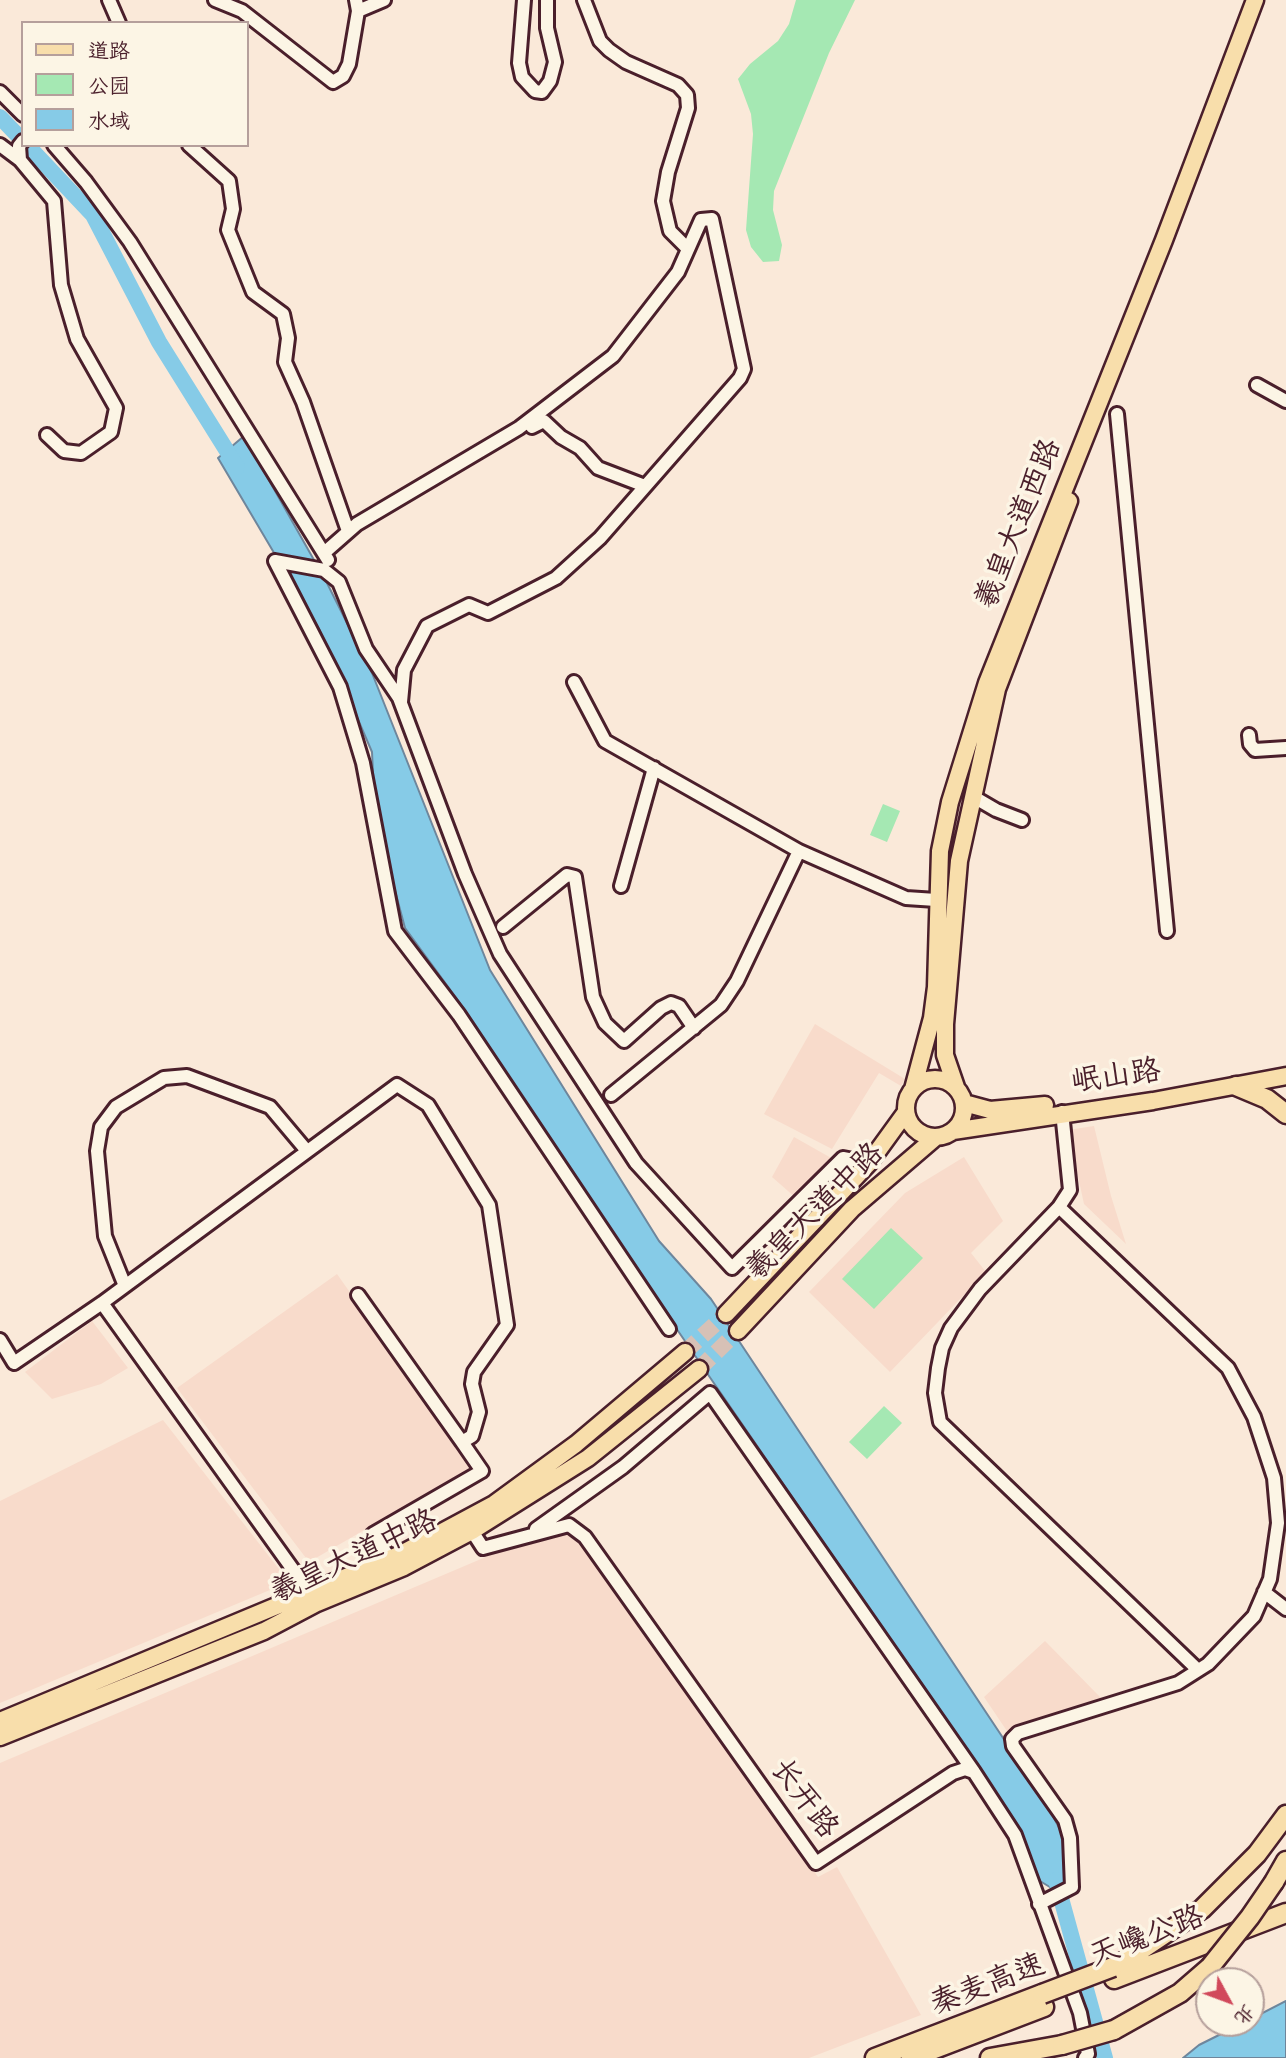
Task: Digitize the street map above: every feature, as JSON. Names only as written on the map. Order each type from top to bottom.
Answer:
[{"type":"highway","points":[[1236,1086],[1266,1099],[1286,1114]]},
{"type":"highway","points":[[1117,1966],[1202,1909],[1257,1854],[1286,1815]]},
{"type":"highway","points":[[990,2058],[1062,2045],[1114,2030],[1180,1993],[1210,1967],[1250,1917],[1286,1861]]},
{"type":"highway","name":"天巉公路","points":[[1117,1966],[1286,1907]]},
{"type":"highway","name":"天巉公路","points":[[911,2058],[1286,1913]]},
{"type":"highway","name":"秦麦高速","points":[[875,2058],[1117,1966]]},
{"type":"main road","name":"羲皇大道西路","points":[[913,1089],[932,1018],[936,987],[936,900],[940,851],[950,802],[987,683],[1164,240],[1255,0]]},
{"type":"main road","name":"羲皇大道西路","points":[[957,1087],[945,1055],[945,1024],[959,861],[997,689],[1264,0]]},
{"type":"main road","name":"岷山路","points":[[964,1104],[990,1110],[1019,1109],[1150,1092],[1286,1067]]},
{"type":"main road","name":"岷山路","points":[[953,1131],[1286,1076]]},
{"type":"main road","points":[[934,1078],[946,1080],[957,1087],[964,1104],[964,1116],[953,1131],[936,1137],[919,1132],[910,1123],[906,1112],[907,1099],[922,1081],[934,1078]]},
{"type":"main road","name":"羲皇大道中路","points":[[726,1314],[869,1163],[906,1112]]},
{"type":"main road","name":"羲皇大道中路","points":[[738,1331],[852,1209],[936,1137]]},
{"type":"main road","name":"羲皇大道中路","points":[[393,1564],[494,1504],[576,1444],[685,1352]]},
{"type":"main road","name":"羲皇大道中路","points":[[0,1721],[472,1531],[588,1458],[699,1369]]},
{"type":"main road","name":"羲皇大道中路","points":[[0,1737],[264,1630],[313,1597]]},
{"type":"street","points":[[109,0],[117,21]]},
{"type":"street","points":[[215,0],[243,11],[333,82],[344,76],[349,64],[357,6],[384,0]]},
{"type":"street","points":[[524,0],[519,63],[522,76],[535,92],[542,92],[550,81],[555,62],[547,28],[547,0]]},
{"type":"street","points":[[584,0],[600,41],[609,50],[626,62],[678,85],[687,95],[688,108],[668,172],[663,201],[670,231],[688,249]]},
{"type":"street","points":[[0,92],[21,113]]},
{"type":"street","points":[[20,160],[21,144]]},
{"type":"street","points":[[0,145],[20,160],[54,201],[64,295],[78,339],[116,408],[111,432],[81,453],[64,451],[47,435]]},
{"type":"street","points":[[55,147],[86,182],[130,242],[339,582],[366,649],[401,702],[465,874],[500,954],[636,1163],[732,1268],[842,1158],[869,1163]]},
{"type":"street","points":[[191,147],[229,181],[233,209],[228,230],[253,292],[283,314],[288,338],[285,362],[303,402],[348,531]]},
{"type":"street","points":[[325,561],[348,531],[455,464],[519,428],[613,356],[678,272],[701,220],[712,219],[744,369],[740,378],[600,538],[556,578],[488,613],[469,605],[427,626],[404,670],[401,702]]},
{"type":"street","points":[[1257,385],[1286,401]]},
{"type":"street","points":[[1117,414],[1167,930]]},
{"type":"street","points":[[645,486],[598,468],[580,448],[561,437],[544,421],[348,537],[325,561],[275,561],[340,687],[363,763],[395,931],[459,1015],[669,1329]]},
{"type":"street","points":[[574,682],[605,741],[799,851],[906,898],[936,900]]},
{"type":"street","points":[[1249,735],[1250,744],[1255,750],[1286,747]]},
{"type":"street","points":[[621,886],[654,768]]},
{"type":"street","points":[[972,796],[996,810],[1022,820]]},
{"type":"street","points":[[611,1095],[721,1005],[737,981],[799,851]]},
{"type":"street","points":[[503,927],[568,875],[575,877],[580,894],[593,997],[605,1023],[624,1041],[660,1008],[670,1003],[679,1006],[694,1028]]},
{"type":"street","points":[[125,1286],[105,1236],[97,1152],[101,1127],[116,1107],[164,1078],[187,1076],[271,1107],[307,1151]]},
{"type":"street","points":[[0,1340],[14,1363],[102,1303],[397,1085],[428,1105],[489,1205],[506,1325],[474,1372],[472,1384],[479,1412],[472,1436],[462,1442]]},
{"type":"street","points":[[1062,1112],[1070,1190],[1059,1207],[980,1289],[951,1328],[938,1368],[935,1393],[940,1422],[1198,1670]]},
{"type":"street","points":[[1039,1904],[1072,1887],[1070,1839],[1065,1820],[1013,1746],[1012,1739],[1018,1732],[1178,1683],[1198,1670],[1254,1616],[1270,1579],[1278,1523],[1274,1478],[1254,1417],[1228,1368],[1059,1207]]},
{"type":"street","points":[[358,1296],[482,1471],[373,1534],[393,1564]]},
{"type":"street","points":[[102,1303],[313,1597]]},
{"type":"street","points":[[531,1533],[623,1467],[710,1393],[1015,1835],[1080,2013],[1088,2054],[1085,2058]]},
{"type":"street","name":"长开路","points":[[472,1531],[483,1548],[569,1525],[585,1537],[816,1863],[953,1773],[965,1769],[974,1772]]},
{"type":"street","points":[[1264,1592],[1286,1609]]},
{"type":"shaded area","points":[[815,1024],[905,1079],[901,1086],[879,1073],[832,1149],[764,1114]]},
{"type":"shaded area","points":[[1094,1126],[1126,1244],[1084,1204],[1068,1130]]},
{"type":"shaded area","points":[[794,1137],[833,1159],[796,1198],[772,1177]]},
{"type":"shaded area","points":[[964,1157],[1003,1221],[971,1253],[986,1272],[890,1372],[809,1292],[905,1193]]},
{"type":"shaded area","points":[[337,1274],[473,1467],[309,1562],[177,1388]]},
{"type":"shaded area","points":[[92,1321],[128,1368],[101,1384],[52,1399],[25,1372]]},
{"type":"shaded area","points":[[163,1420],[289,1582],[0,1703],[0,1501]]},
{"type":"shaded area","points":[[573,1520],[818,1877],[837,1867],[921,2015],[809,2058],[0,2058],[0,1763]]},
{"type":"shaded area","points":[[1045,1641],[1101,1698],[1078,1712],[1009,1734],[984,1697]]},
{"type":"green space","points":[[796,0],[855,0],[829,53],[774,191],[773,210],[782,245],[779,261],[763,262],[751,247],[746,230],[753,134],[751,114],[738,79],[750,64],[778,41],[789,24]]},
{"type":"green space","points":[[883,804],[900,811],[887,842],[870,835]]},
{"type":"green space","points":[[891,1228],[923,1258],[874,1309],[842,1279]]},
{"type":"green space","points":[[884,1406],[902,1423],[867,1459],[849,1442]]},
{"type":"water","points":[[244,436],[327,583],[372,673],[490,970],[659,1241],[711,1299],[1045,1801],[1065,1839],[1068,1880],[1053,1889],[1040,1881],[1017,1824],[676,1328],[457,999],[405,928],[375,816],[372,752],[319,629],[218,458]]},
{"type":"water","points":[[1286,2001],[1286,2058],[1183,2058],[1215,2037],[1265,2037],[1265,2012]]},
{"type":"waterway","points":[[0,117],[21,139]]},
{"type":"waterway","points":[[29,147],[93,215],[159,342],[237,467]]},
{"type":"waterway","points":[[1056,1880],[1105,2058]]},
{"type":"tunnel","points":[[685,1352],[726,1314]]},
{"type":"tunnel","points":[[699,1369],[738,1331]]}]
